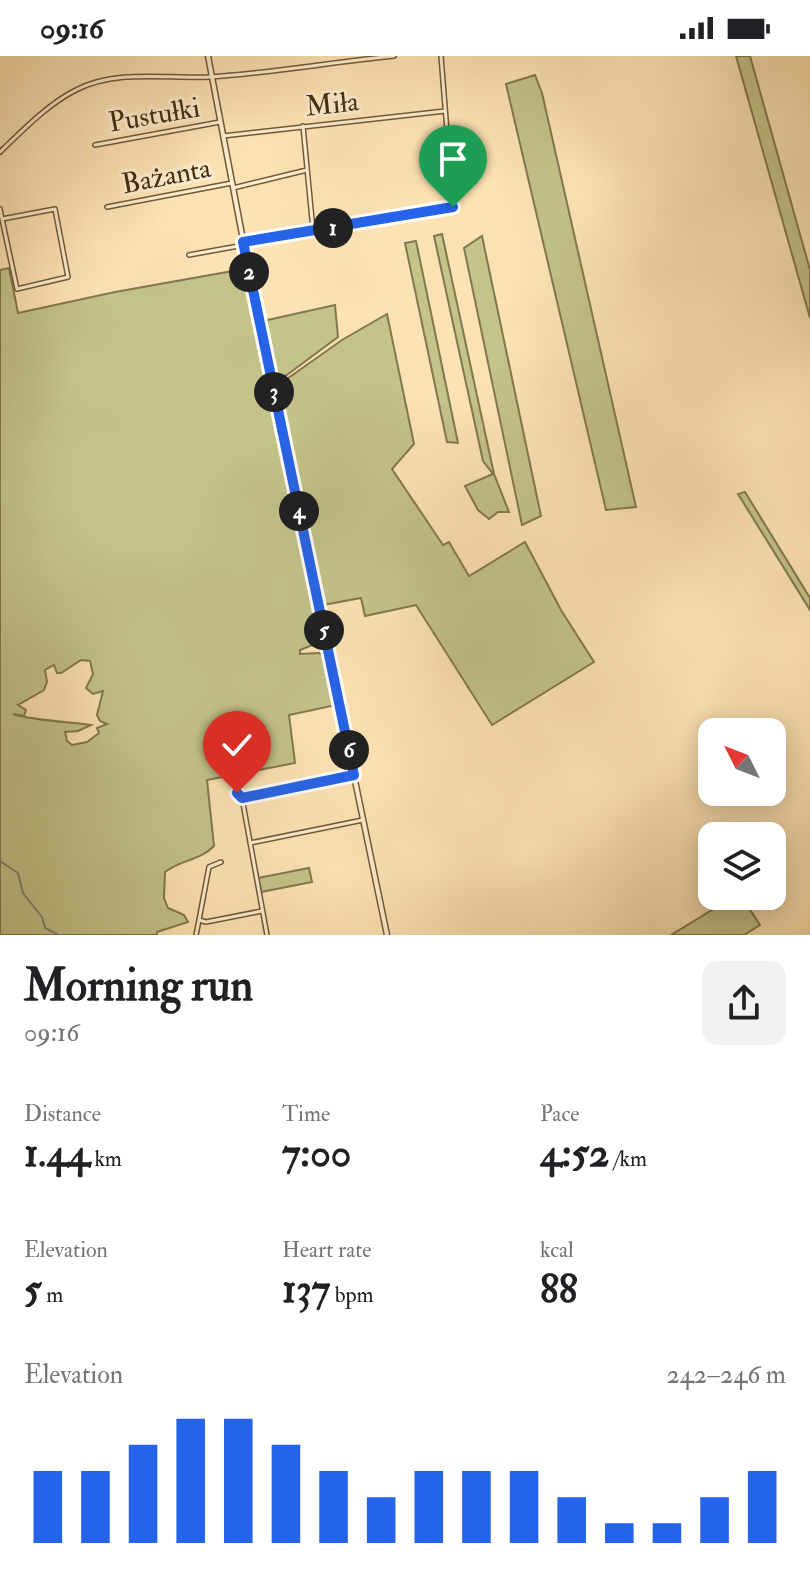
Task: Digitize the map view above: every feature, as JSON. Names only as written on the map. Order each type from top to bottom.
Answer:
[{"type":"street","points":[[208,56],[387,935]]},
{"type":"street","points":[[0,152],[60,99],[79,88],[144,75],[177,79],[212,77],[394,56]]},
{"type":"street","points":[[189,255],[453,207],[441,56]]},
{"type":"street","name":"Miła","points":[[223,136],[445,111]]},
{"type":"street","name":"Pustułki","points":[[95,145],[220,122]]},
{"type":"street","points":[[303,126],[313,232]]},
{"type":"street","name":"Bażanta","points":[[107,207],[307,170]]},
{"type":"street","points":[[0,209],[2,219],[17,289],[68,277],[55,209],[2,219]]},
{"type":"street","points":[[242,798],[354,775]]},
{"type":"street","points":[[233,777],[237,793],[242,798],[267,935]]},
{"type":"street","points":[[250,843],[363,820]]},
{"type":"street","points":[[196,935],[209,867],[221,862]]},
{"type":"street","points":[[199,920],[206,922],[262,911]]},
{"type":"green space","points":[[736,56],[750,56],[810,270],[810,318]]},
{"type":"green space","points":[[535,75],[542,93],[636,507],[606,510],[506,84]]},
{"type":"green space","points":[[442,234],[494,474],[509,512],[498,512],[489,519],[478,510],[465,486],[493,474],[483,461],[434,236]]},
{"type":"green space","points":[[482,236],[541,516],[522,525],[464,248]]},
{"type":"green space","points":[[416,241],[458,443],[447,442],[405,243]]},
{"type":"green space","points":[[9,268],[18,313],[244,269],[275,405],[322,646],[315,644],[300,650],[300,654],[319,653],[326,657],[336,705],[289,715],[295,763],[207,780],[214,846],[165,872],[164,898],[168,908],[184,915],[188,922],[157,932],[157,935],[0,935],[0,270]],"holes":[[[81,660],[90,661],[93,674],[86,688],[93,694],[103,691],[97,715],[100,721],[107,724],[97,728],[99,733],[87,742],[72,745],[67,741],[65,732],[78,731],[91,725],[39,719],[13,714],[24,716],[26,710],[18,705],[44,690],[47,682],[45,670],[54,665],[57,673],[61,673]]]},
{"type":"green space","points":[[335,305],[338,337],[276,383],[263,321]]},
{"type":"green space","points":[[387,314],[414,444],[392,469],[443,545],[449,542],[469,576],[525,542],[561,610],[594,662],[492,725],[416,605],[365,616],[361,598],[323,605],[277,386],[342,340]]},
{"type":"green space","points":[[745,492],[810,598],[810,610],[738,494]]},
{"type":"green space","points":[[309,868],[312,882],[261,892],[258,878]]},
{"type":"green space","points":[[712,910],[750,910],[760,925],[744,935],[671,935]]},
{"type":"waterway","points":[[0,861],[18,873],[23,893],[42,917],[45,928],[59,935]]},
{"type":"route","points":[[237,793],[242,798],[354,775],[243,242],[453,207]]}]
